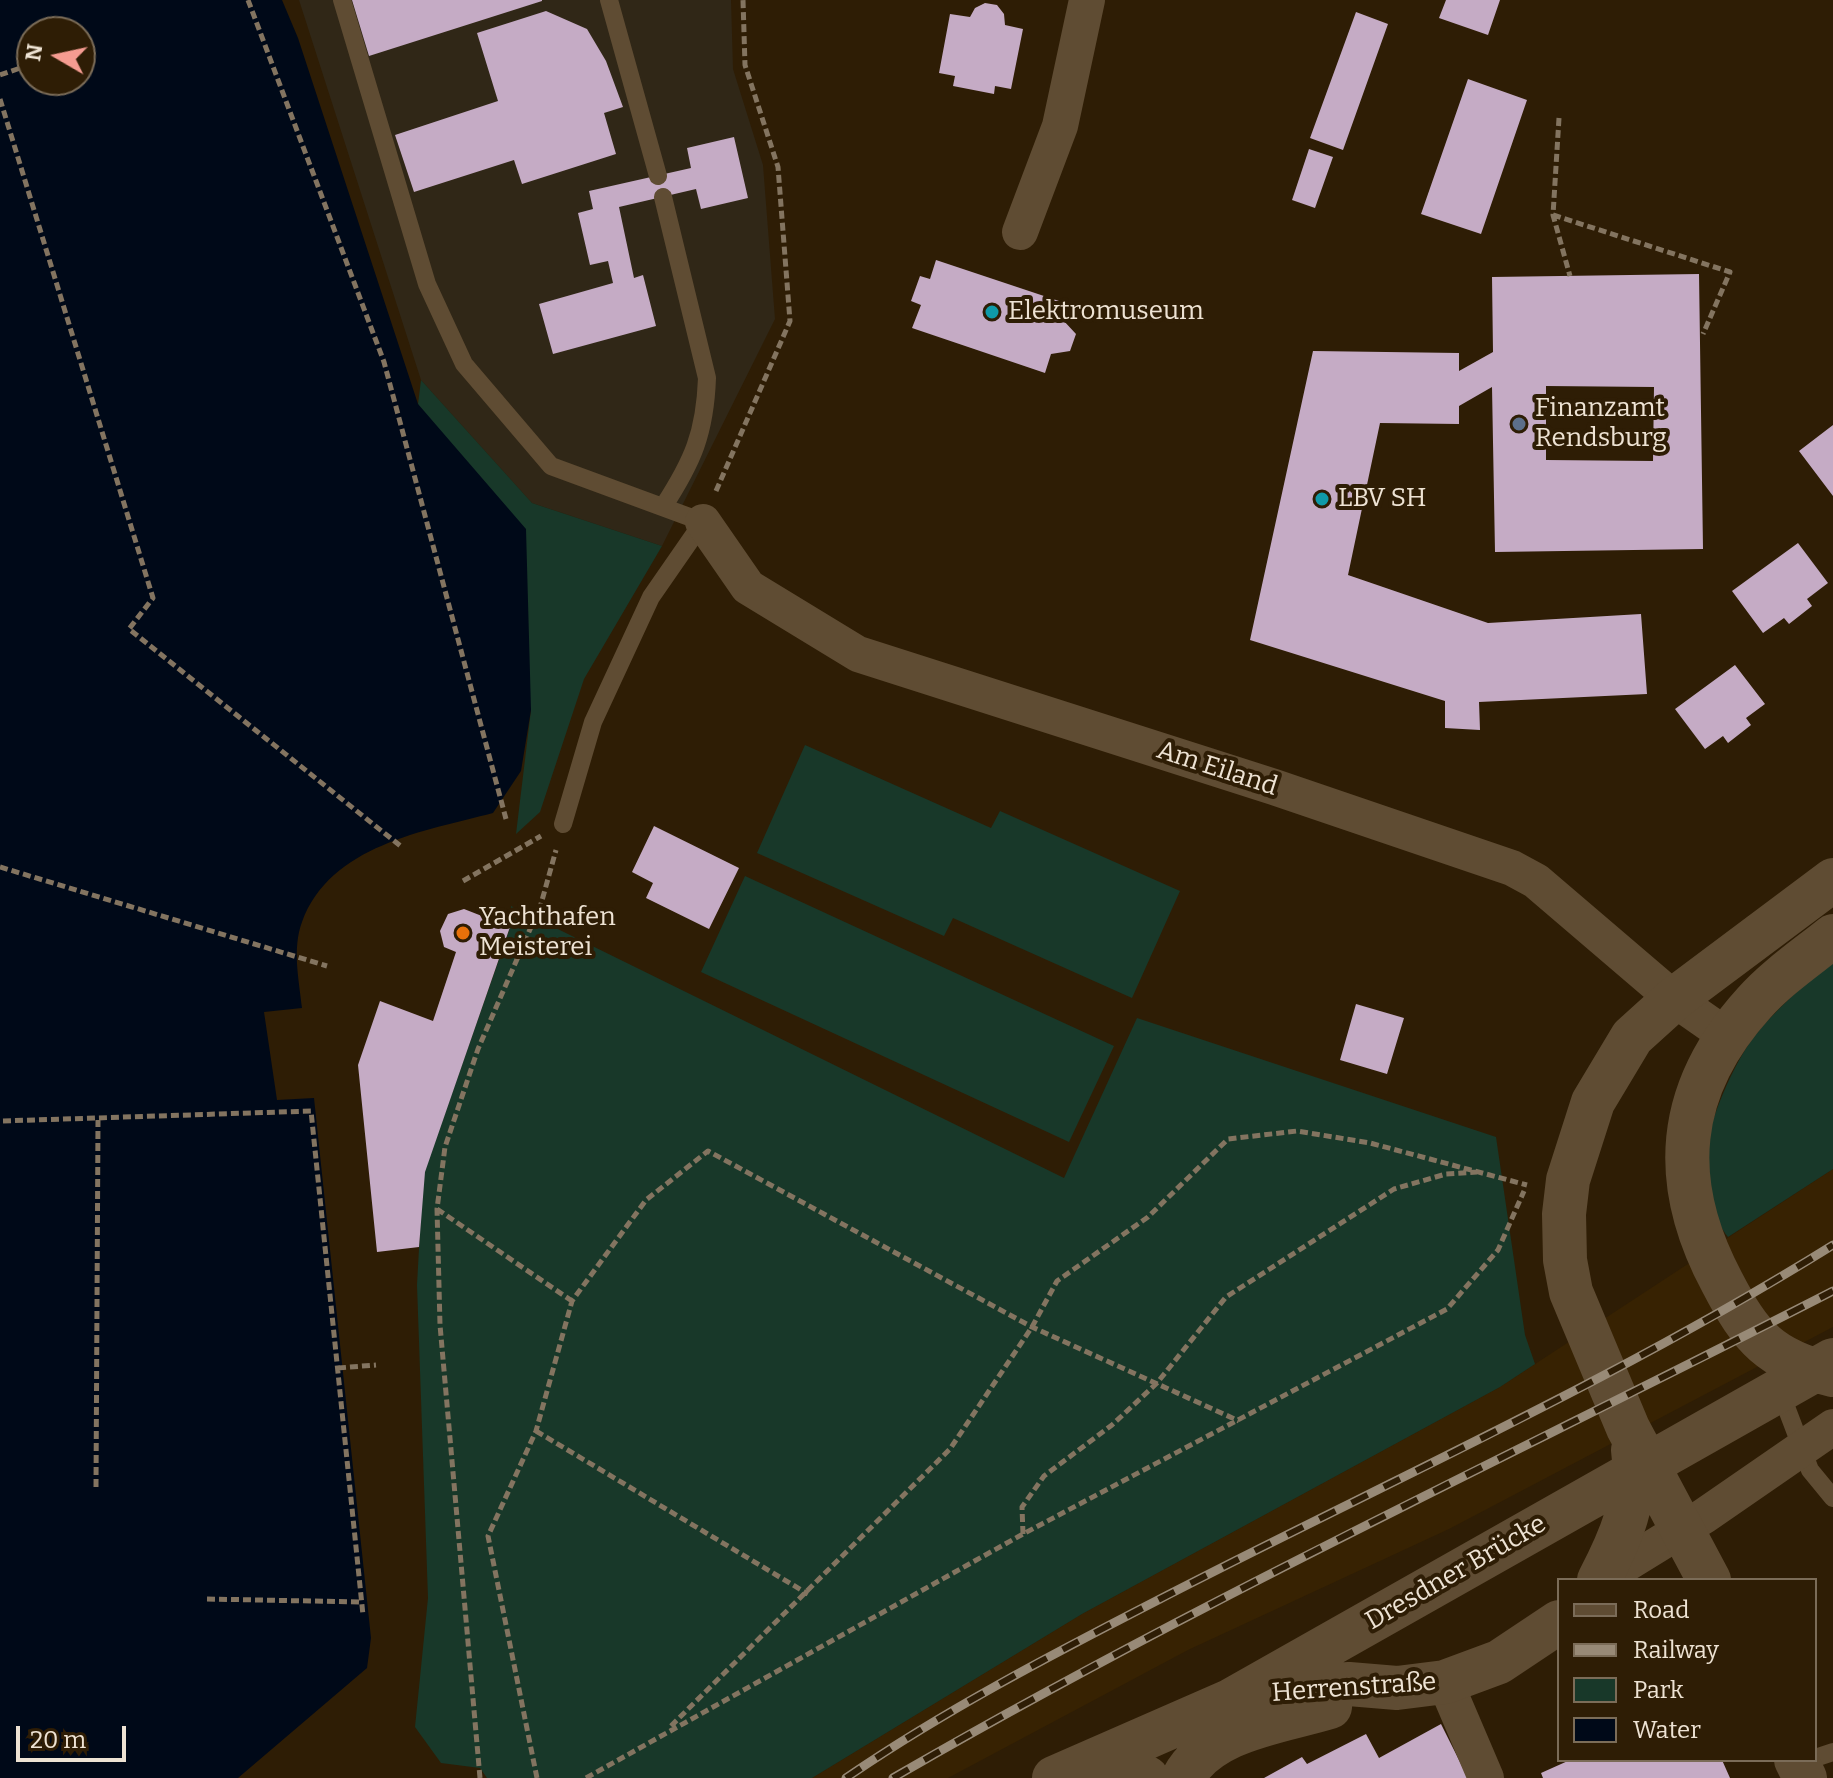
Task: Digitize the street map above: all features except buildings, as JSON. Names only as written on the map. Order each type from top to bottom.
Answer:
[{"type":"main road","points":[[1708,1578],[1628,1428],[1571,1292],[1565,1260],[1564,1214],[1568,1180],[1593,1102],[1632,1037],[1674,999],[1833,880]]},
{"type":"main road","points":[[1833,936],[1756,1001],[1727,1036],[1696,1101],[1685,1166],[1689,1197],[1710,1261],[1742,1321],[1764,1346],[1833,1375]]},
{"type":"main road","name":"Dresdner Brücke","points":[[1062,1774],[1230,1701],[1833,1360]]},
{"type":"main road","points":[[1601,1578],[1615,1549],[1634,1481],[1634,1453],[1628,1428]]},
{"type":"main road","name":"Herrenstraße","points":[[1230,1701],[1301,1687],[1349,1684],[1397,1688],[1445,1682],[1499,1662],[1557,1623]]},
{"type":"main road","points":[[1183,1778],[1200,1755],[1231,1736],[1397,1688]]},
{"type":"main road","points":[[1062,1774],[1109,1767],[1139,1772],[1147,1778]]},
{"type":"street","points":[[1020,232],[1060,126],[1087,0]]},
{"type":"street","name":"Am Eiland","points":[[703,522],[748,587],[858,654],[1274,787],[1512,868],[1536,881],[1674,999],[1727,1036]]},
{"type":"street","points":[[1603,1578],[1684,1528],[1833,1427]]},
{"type":"street","points":[[1445,1682],[1486,1778]]},
{"type":"lane","points":[[342,0],[427,284],[464,364],[551,466],[703,522],[651,597],[600,708],[563,824]]},
{"type":"lane","points":[[609,0],[658,176]]},
{"type":"lane","points":[[663,197],[707,378],[706,409],[695,454],[663,507]]},
{"type":"lane","points":[[1764,1346],[1800,1449],[1816,1478],[1833,1498]]},
{"type":"path","points":[[248,0],[384,362],[506,819]]},
{"type":"path","points":[[703,522],[790,321],[778,167],[745,65],[743,0]]},
{"type":"path","points":[[0,99],[153,598],[129,629],[403,848]]},
{"type":"path","points":[[1559,118],[1553,215],[1570,276]]},
{"type":"path","points":[[1553,215],[1730,272],[1703,334]]},
{"type":"path","points":[[463,881],[563,824]]},
{"type":"path","points":[[480,1778],[476,1773],[440,1325],[437,1209],[445,1147],[478,1049],[541,904],[563,824]]},
{"type":"path","points":[[0,867],[327,966]]},
{"type":"path","points":[[3,1121],[313,1111],[363,1615]]},
{"type":"path","points":[[96,1487],[98,1120]]},
{"type":"path","points":[[586,1778],[1023,1534],[1447,1309],[1498,1250],[1527,1185],[1370,1143],[1297,1131],[1228,1139],[1148,1217],[1057,1281],[1032,1327],[950,1449],[808,1594],[665,1732]]},
{"type":"path","points":[[537,1778],[488,1536],[536,1431],[572,1301],[646,1200],[708,1151],[1032,1327],[1239,1421]]},
{"type":"path","points":[[1023,1534],[1022,1507],[1044,1476],[1112,1425],[1157,1383],[1226,1297],[1394,1189],[1446,1174],[1485,1172]]},
{"type":"path","points":[[437,1209],[572,1301]]},
{"type":"path","points":[[338,1368],[376,1365]]},
{"type":"path","points":[[536,1431],[808,1594]]},
{"type":"path","points":[[207,1599],[362,1602]]},
{"type":"shaded area","points":[[299,0],[731,0],[733,69],[763,165],[775,319],[662,546],[532,503],[421,380]]},
{"type":"shaded area","points":[[1833,1169],[1833,1327],[1449,1529],[1188,1650],[948,1778],[812,1778],[1082,1614],[1500,1387]]},
{"type":"green space","points":[[421,380],[532,503],[662,546],[584,679],[540,812],[516,834],[531,710],[418,404]]},
{"type":"green space","points":[[805,745],[991,828],[1000,811],[1180,891],[1132,998],[953,918],[944,936],[757,853]]},
{"type":"green space","points":[[745,876],[1114,1046],[1069,1142],[701,972]]},
{"type":"green space","points":[[511,906],[1064,1178],[1137,1018],[1496,1137],[1525,1335],[1535,1364],[1500,1387],[1082,1614],[812,1778],[487,1778],[480,1768],[441,1763],[415,1727],[428,1598],[417,1285],[423,1176],[510,928]]},
{"type":"green space","points":[[1833,962],[1833,1169],[1728,1237],[1711,1208],[1702,1176],[1707,1142],[1719,1104],[1735,1067],[1753,1038],[1790,998]]},
{"type":"water","points":[[0,0],[282,0],[298,38],[418,404],[526,529],[531,710],[521,771],[493,813],[382,845],[334,875],[315,896],[299,932],[297,965],[302,1008],[264,1012],[277,1100],[314,1098],[371,1638],[367,1668],[238,1778],[0,1778]]},
{"type":"railway","points":[[846,1778],[922,1729],[1040,1662],[1669,1341],[1833,1245]]},
{"type":"railway","points":[[893,1778],[1124,1650],[1833,1291]]},
{"type":"place","name":"Elektromuseum","points":[[992,312]]},
{"type":"place","name":"Finanzamt Rendsburg","points":[[1519,424]]},
{"type":"place","name":"LBV SH","points":[[1322,499]]},
{"type":"place","name":"Yachthafen Meisterei","points":[[463,933]]}]
